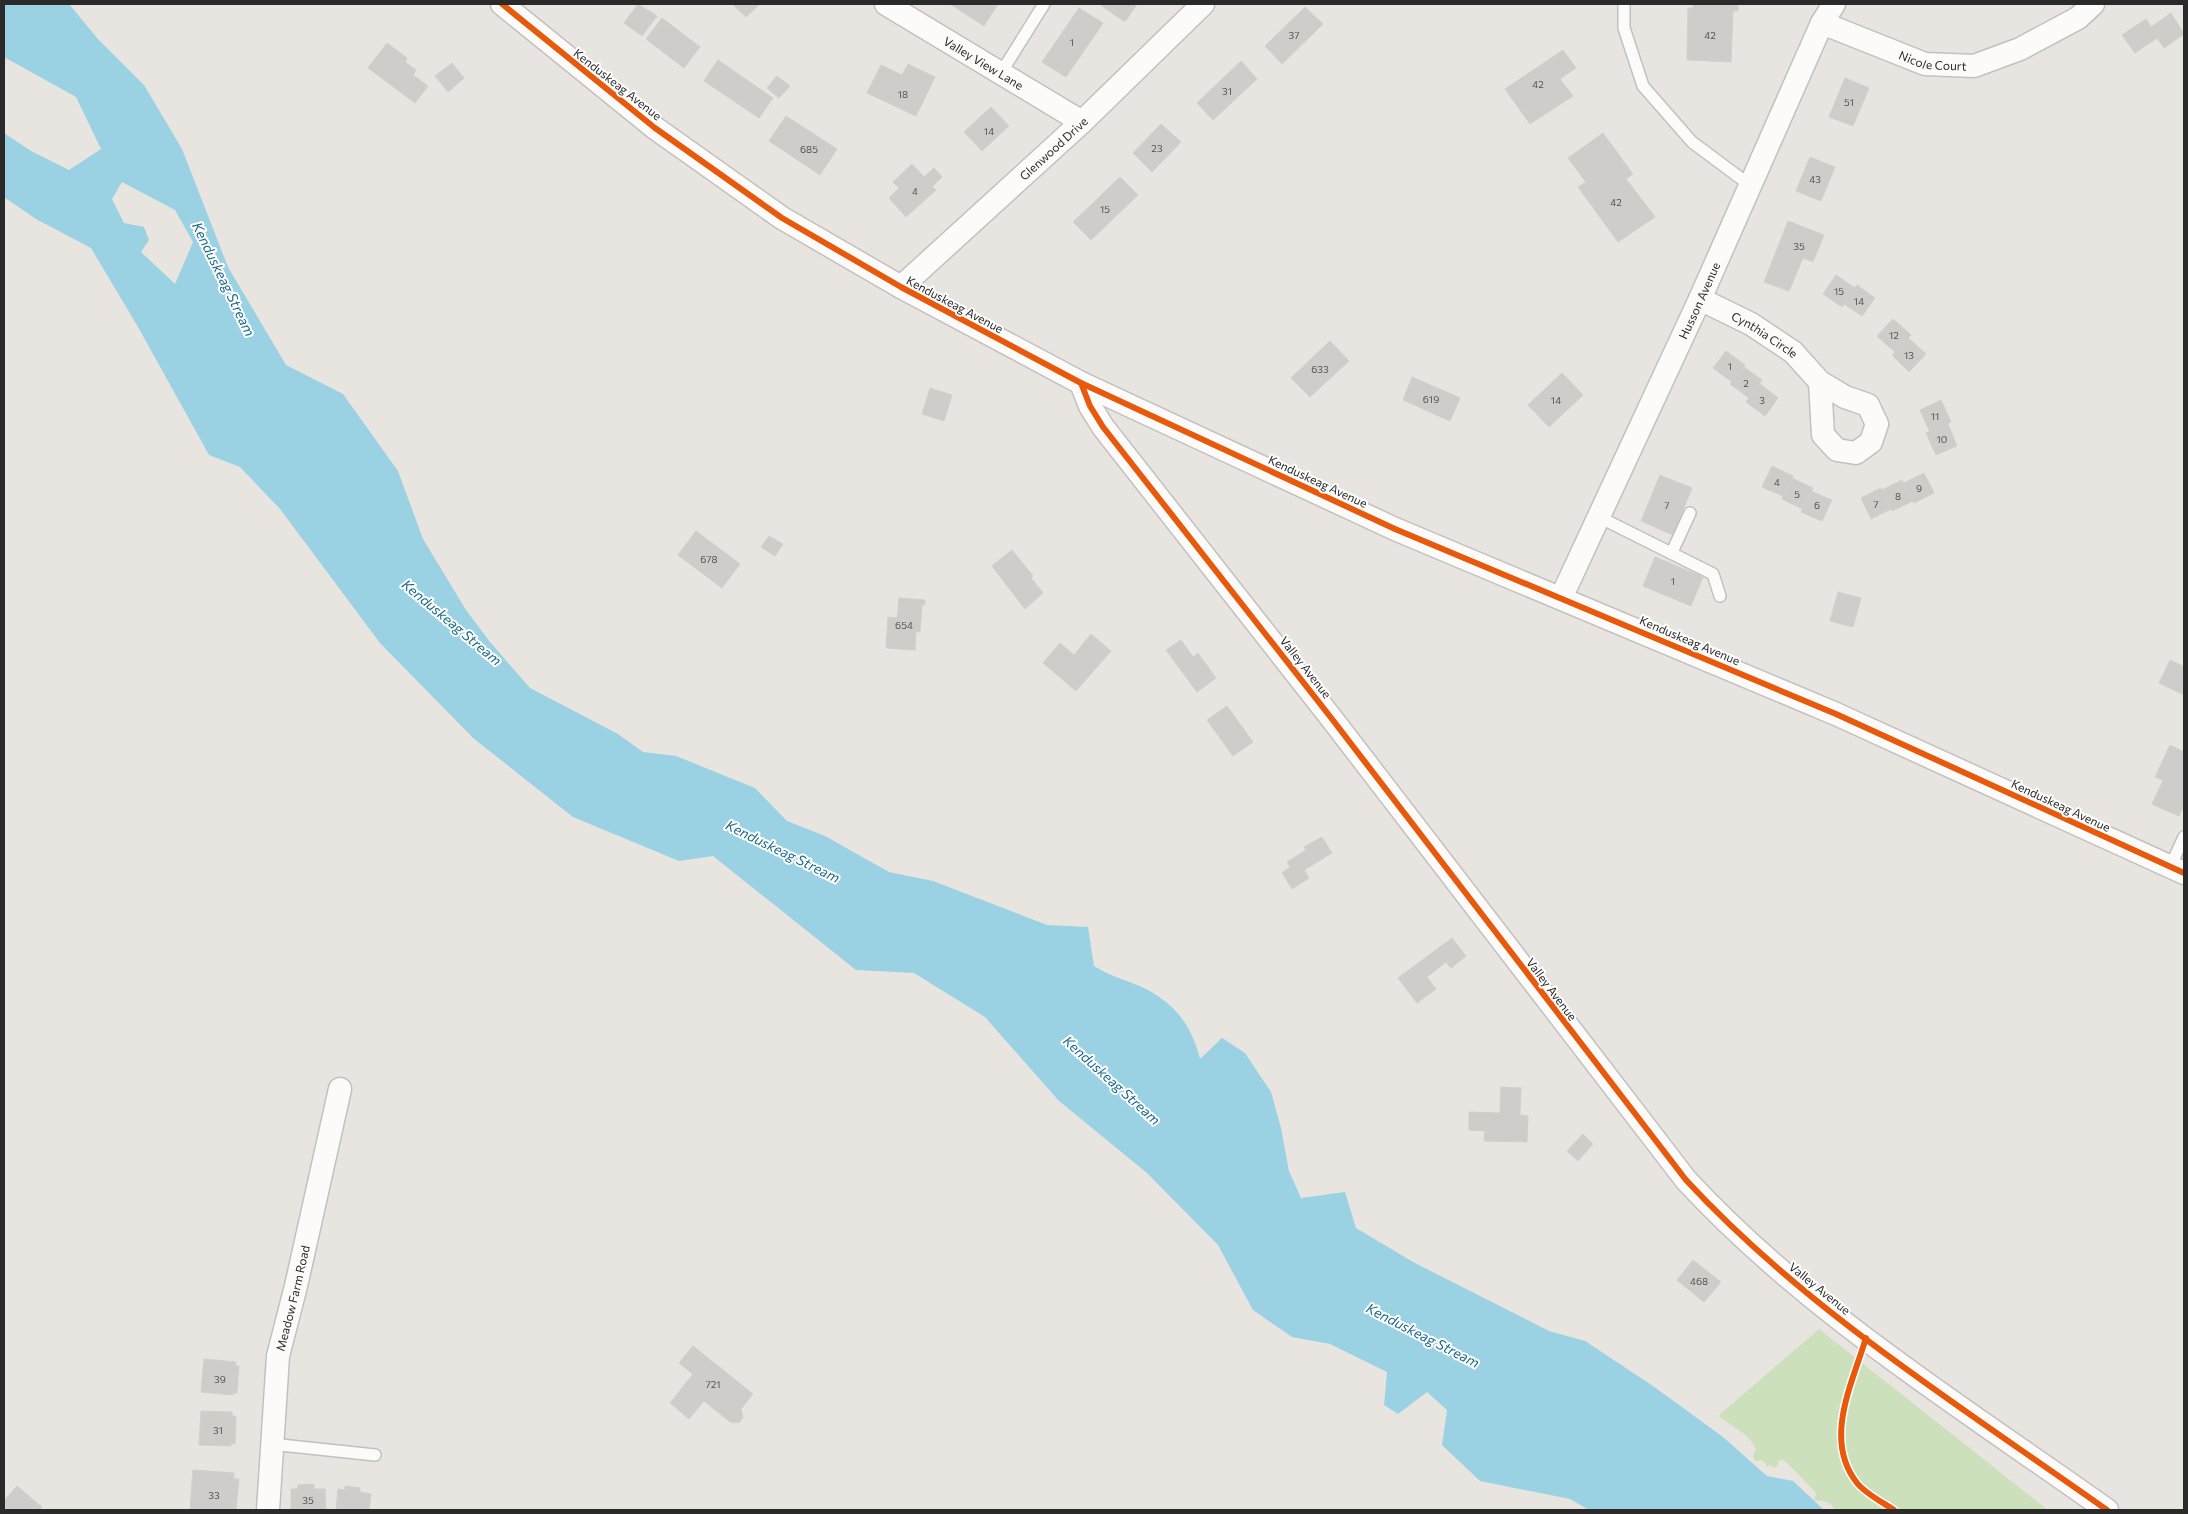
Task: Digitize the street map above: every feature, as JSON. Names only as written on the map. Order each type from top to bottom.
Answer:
[{"type":"street","name":"Kenduskeag Avenue","points":[[502,4],[621,102],[724,179],[813,237],[901,287],[1081,383],[1395,529],[1836,714],[2177,870]]},
{"type":"street","name":"Valley View Lane","points":[[886,4],[1082,122]]},
{"type":"street","name":"Glenwood Drive","points":[[901,287],[1082,122],[1202,4]]},
{"type":"street","name":"Husson Avenue","points":[[1561,598],[1700,299],[1822,23],[1834,4]]},
{"type":"street","name":"Nicole Court","points":[[1822,23],[1925,64],[1974,66],[2028,44],[2078,18],[2092,4]]},
{"type":"street","name":"Cynthia Circle","points":[[1700,299],[1751,324],[1793,352],[1820,382]]},
{"type":"street","name":"Valley Avenue","points":[[1081,383],[1090,406],[1103,427],[1332,718],[1686,1180],[1740,1236],[1816,1300],[1866,1338],[2107,1510]]},
{"type":"street","name":"Meadow Farm Road","points":[[268,1510],[278,1356],[296,1286],[340,1089]]},
{"type":"lane","points":[[1002,73],[1044,4]]},
{"type":"lane","points":[[1624,4],[1624,28],[1643,86],[1692,142],[1751,186]]},
{"type":"lane","points":[[1672,552],[1690,512]]},
{"type":"lane","points":[[1599,517],[1672,552],[1712,574],[1720,596]]},
{"type":"lane","points":[[2177,870],[2184,837]]},
{"type":"lane","points":[[272,1444],[375,1455]]},
{"type":"green space","points":[[1819,1329],[2048,1510],[1835,1510],[1826,1502],[1814,1501],[1816,1494],[1782,1459],[1776,1468],[1769,1465],[1766,1467],[1762,1460],[1755,1461],[1753,1456],[1756,1449],[1749,1439],[1718,1416]]},
{"type":"water","name":"Kenduskeag Stream","points":[[4,4],[69,4],[97,38],[144,85],[182,149],[228,267],[286,365],[343,394],[398,471],[423,539],[466,610],[490,642],[530,688],[618,734],[643,752],[676,756],[755,788],[787,821],[825,836],[889,872],[933,881],[1047,925],[1088,927],[1094,966],[1148,990],[1175,1010],[1188,1027],[1200,1059],[1222,1038],[1245,1053],[1271,1092],[1281,1128],[1289,1171],[1301,1198],[1345,1192],[1356,1228],[1413,1262],[1549,1331],[1585,1341],[1653,1386],[1723,1437],[1767,1476],[1793,1481],[1824,1510],[1589,1510],[1570,1499],[1480,1481],[1442,1445],[1447,1410],[1427,1392],[1398,1414],[1384,1405],[1387,1372],[1330,1344],[1292,1337],[1253,1310],[1218,1245],[1147,1173],[1059,1101],[985,1017],[914,973],[856,970],[713,856],[679,861],[573,817],[473,738],[380,643],[280,509],[240,467],[209,455],[138,327],[91,248],[36,219],[4,197],[4,133],[31,151],[69,170],[101,149],[76,97],[4,57]],"holes":[[[122,182],[175,210],[193,242],[175,284],[141,252],[149,240],[144,227],[124,223],[112,199]]]},
{"type":"building","points":[[638,4],[657,16],[642,36],[624,23]]},
{"type":"building","points":[[732,4],[760,4],[746,17]]},
{"type":"building","points":[[950,4],[998,4],[984,26]]},
{"type":"building","points":[[1104,4],[1137,4],[1125,22],[1102,6]]},
{"type":"building","points":[[1693,4],[1738,4],[1738,11],[1733,11],[1731,62],[1687,60],[1688,8],[1693,8]]},
{"type":"building","points":[[1305,7],[1323,24],[1282,64],[1265,46]]},
{"type":"building","points":[[1079,8],[1103,23],[1066,77],[1042,62]]},
{"type":"building","points":[[2171,13],[2184,34],[2164,48],[2157,38],[2135,53],[2122,35],[2146,19],[2151,27]]},
{"type":"building","points":[[662,18],[700,47],[684,68],[646,39]]},
{"type":"building","points":[[387,43],[407,58],[405,62],[416,70],[413,75],[428,86],[415,103],[368,68]]},
{"type":"building","points":[[1563,50],[1576,68],[1560,79],[1573,96],[1530,124],[1505,89]]},
{"type":"building","points":[[718,60],[773,98],[759,118],[704,81]]},
{"type":"building","points":[[1241,61],[1257,79],[1213,120],[1197,103]]},
{"type":"building","points":[[452,63],[464,78],[448,92],[435,76]]},
{"type":"building","points":[[908,64],[935,77],[916,116],[867,93],[881,65],[902,75]]},
{"type":"building","points":[[777,76],[790,86],[779,98],[767,88]]},
{"type":"building","points":[[1845,78],[1869,88],[1853,126],[1829,117]]},
{"type":"building","points":[[991,107],[1009,126],[982,151],[964,132]]},
{"type":"building","points":[[786,116],[837,149],[820,175],[769,141]]},
{"type":"building","points":[[1161,124],[1181,142],[1152,172],[1133,153]]},
{"type":"building","points":[[1603,133],[1633,174],[1626,179],[1655,217],[1618,242],[1578,187],[1586,182],[1568,158]]},
{"type":"building","points":[[1810,157],[1835,167],[1821,201],[1796,191]]},
{"type":"building","points":[[912,164],[924,177],[934,168],[942,177],[932,187],[936,190],[906,217],[889,198],[899,188],[893,182]]},
{"type":"building","points":[[1120,177],[1138,195],[1091,240],[1073,222]]},
{"type":"building","points":[[1788,221],[1824,235],[1813,262],[1803,258],[1789,291],[1764,282]]},
{"type":"building","points":[[1836,275],[1855,288],[1842,307],[1823,294]]},
{"type":"building","points":[[1857,285],[1875,298],[1862,316],[1844,304]]},
{"type":"building","points":[[1893,319],[1911,335],[1895,352],[1877,336]]},
{"type":"building","points":[[1908,338],[1926,354],[1909,372],[1892,355]]},
{"type":"building","points":[[1330,341],[1349,361],[1310,397],[1291,378]]},
{"type":"building","points":[[1726,351],[1745,365],[1732,382],[1713,368]]},
{"type":"building","points":[[1744,367],[1762,380],[1749,398],[1730,384]]},
{"type":"building","points":[[1562,373],[1583,395],[1549,427],[1528,405]]},
{"type":"building","points":[[1412,377],[1460,398],[1450,421],[1403,400]]},
{"type":"building","points":[[1760,384],[1778,398],[1765,416],[1746,402]]},
{"type":"building","points":[[930,388],[952,395],[944,421],[922,414]]},
{"type":"building","points":[[1941,400],[1951,422],[1930,432],[1920,410]]},
{"type":"building","points":[[1948,424],[1957,446],[1936,455],[1926,433]]},
{"type":"building","points":[[1772,466],[1793,476],[1783,496],[1762,487]]},
{"type":"building","points":[[1924,473],[1934,493],[1914,503],[1904,483]]},
{"type":"building","points":[[1660,475],[1692,488],[1673,535],[1641,521]]},
{"type":"building","points":[[1792,478],[1813,488],[1803,509],[1782,499]]},
{"type":"building","points":[[1902,480],[1913,501],[1892,511],[1882,490]]},
{"type":"building","points":[[1881,488],[1891,509],[1871,519],[1861,498]]},
{"type":"building","points":[[1811,491],[1832,500],[1822,521],[1801,512]]},
{"type":"building","points":[[696,531],[740,564],[722,588],[678,555]]},
{"type":"building","points":[[769,536],[783,544],[775,556],[761,547]]},
{"type":"building","points":[[1012,550],[1033,576],[1031,578],[1043,593],[1025,609],[992,566]]},
{"type":"building","points":[[1655,557],[1703,577],[1691,606],[1643,586]]},
{"type":"building","points":[[1838,592],[1861,598],[1853,627],[1830,621]]},
{"type":"building","points":[[899,598],[925,600],[925,605],[922,605],[920,632],[916,632],[915,650],[886,648],[888,617],[897,618]]},
{"type":"building","points":[[1091,634],[1111,651],[1076,691],[1043,663],[1060,643],[1074,655]]},
{"type":"building","points":[[1181,640],[1193,657],[1198,653],[1216,678],[1197,692],[1166,650]]},
{"type":"building","points":[[2170,660],[2184,667],[2184,695],[2159,683]]},
{"type":"building","points":[[1227,706],[1253,742],[1233,756],[1207,720]]},
{"type":"building","points":[[2170,745],[2184,752],[2184,805],[2179,816],[2152,804],[2163,780],[2155,777]]},
{"type":"building","points":[[1322,837],[1332,853],[1304,870],[1309,878],[1292,889],[1282,873],[1290,867],[1287,862],[1306,850],[1304,847]]},
{"type":"building","points":[[1452,938],[1466,956],[1451,968],[1446,962],[1427,977],[1436,989],[1417,1003],[1398,978]]},
{"type":"building","points":[[1501,1087],[1521,1088],[1520,1115],[1528,1116],[1527,1142],[1484,1141],[1485,1131],[1469,1130],[1469,1112],[1500,1113]]},
{"type":"building","points":[[1583,1134],[1593,1144],[1578,1161],[1567,1151]]},
{"type":"building","points":[[1693,1260],[1721,1282],[1704,1302],[1677,1280]]},
{"type":"building","points":[[693,1346],[753,1394],[741,1409],[743,1417],[740,1422],[733,1423],[729,1421],[704,1401],[689,1419],[670,1403],[693,1374],[679,1363]]},
{"type":"building","points":[[204,1359],[236,1362],[236,1366],[239,1366],[237,1393],[233,1393],[233,1395],[201,1392]]},
{"type":"building","points":[[201,1411],[232,1412],[232,1416],[236,1416],[235,1444],[231,1443],[231,1446],[199,1445]]},
{"type":"building","points":[[193,1470],[234,1473],[234,1479],[239,1479],[236,1510],[190,1510]]},
{"type":"building","points":[[314,1484],[314,1489],[325,1489],[326,1510],[291,1510],[291,1489],[298,1489],[298,1485]]},
{"type":"building","points":[[17,1486],[42,1507],[39,1510],[4,1510],[4,1501]]},
{"type":"building","points":[[345,1486],[360,1488],[360,1492],[371,1494],[369,1510],[336,1510],[338,1489],[345,1490]]},
{"type":"cycle path","points":[[502,4],[655,128],[782,218],[901,287],[1081,383],[1395,529],[1836,714],[2184,873]]},
{"type":"cycle path","points":[[1081,383],[1090,406],[1103,427],[1332,719],[1686,1180],[1733,1228],[1834,1315],[1942,1395],[2107,1510]]},
{"type":"cycle path","points":[[1866,1338],[1848,1393],[1841,1430],[1842,1449],[1847,1466],[1857,1483],[1869,1494],[1894,1510]]}]
